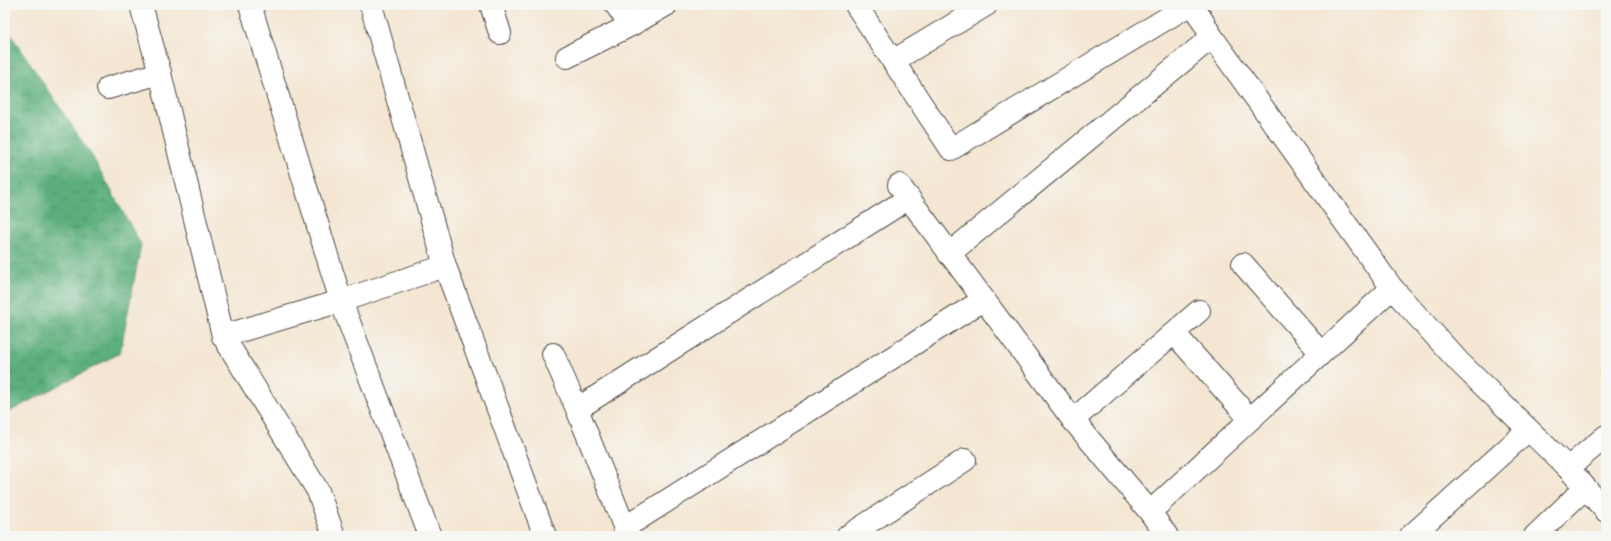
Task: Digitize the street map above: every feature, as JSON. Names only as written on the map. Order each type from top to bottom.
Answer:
[{"type":"street","points":[[140,5],[160,73],[224,336],[318,491],[334,536]]},
{"type":"street","points":[[250,5],[341,301],[430,536]]},
{"type":"street","points":[[372,5],[445,266],[545,536]]},
{"type":"street","points":[[616,5],[631,24]]},
{"type":"street","points":[[567,57],[666,5]]},
{"type":"street","points":[[856,5],[951,149],[1189,5]]},
{"type":"street","points":[[893,61],[986,5]]},
{"type":"street","points":[[1193,5],[1212,37],[1392,288],[1459,362],[1568,468],[1606,511]]},
{"type":"street","points":[[493,6],[500,33]]},
{"type":"street","points":[[949,254],[1212,37]]},
{"type":"street","points":[[108,88],[160,73]]},
{"type":"street","points":[[577,409],[904,192],[1072,420],[1150,512],[1163,535]]},
{"type":"street","points":[[1243,264],[1321,354]]},
{"type":"street","points":[[224,336],[341,301],[445,266]]},
{"type":"street","points":[[1150,512],[1392,288]]},
{"type":"street","points":[[552,354],[577,409],[626,532],[983,300]]},
{"type":"street","points":[[1072,420],[1199,311]]},
{"type":"street","points":[[1174,332],[1250,420]]},
{"type":"street","points":[[1411,536],[1528,430]]},
{"type":"street","points":[[1568,468],[1606,436]]},
{"type":"street","points":[[848,536],[966,460]]},
{"type":"street","points":[[1535,536],[1585,488]]},
{"type":"green space","points":[[5,26],[92,156],[141,245],[120,353],[5,414]]}]
